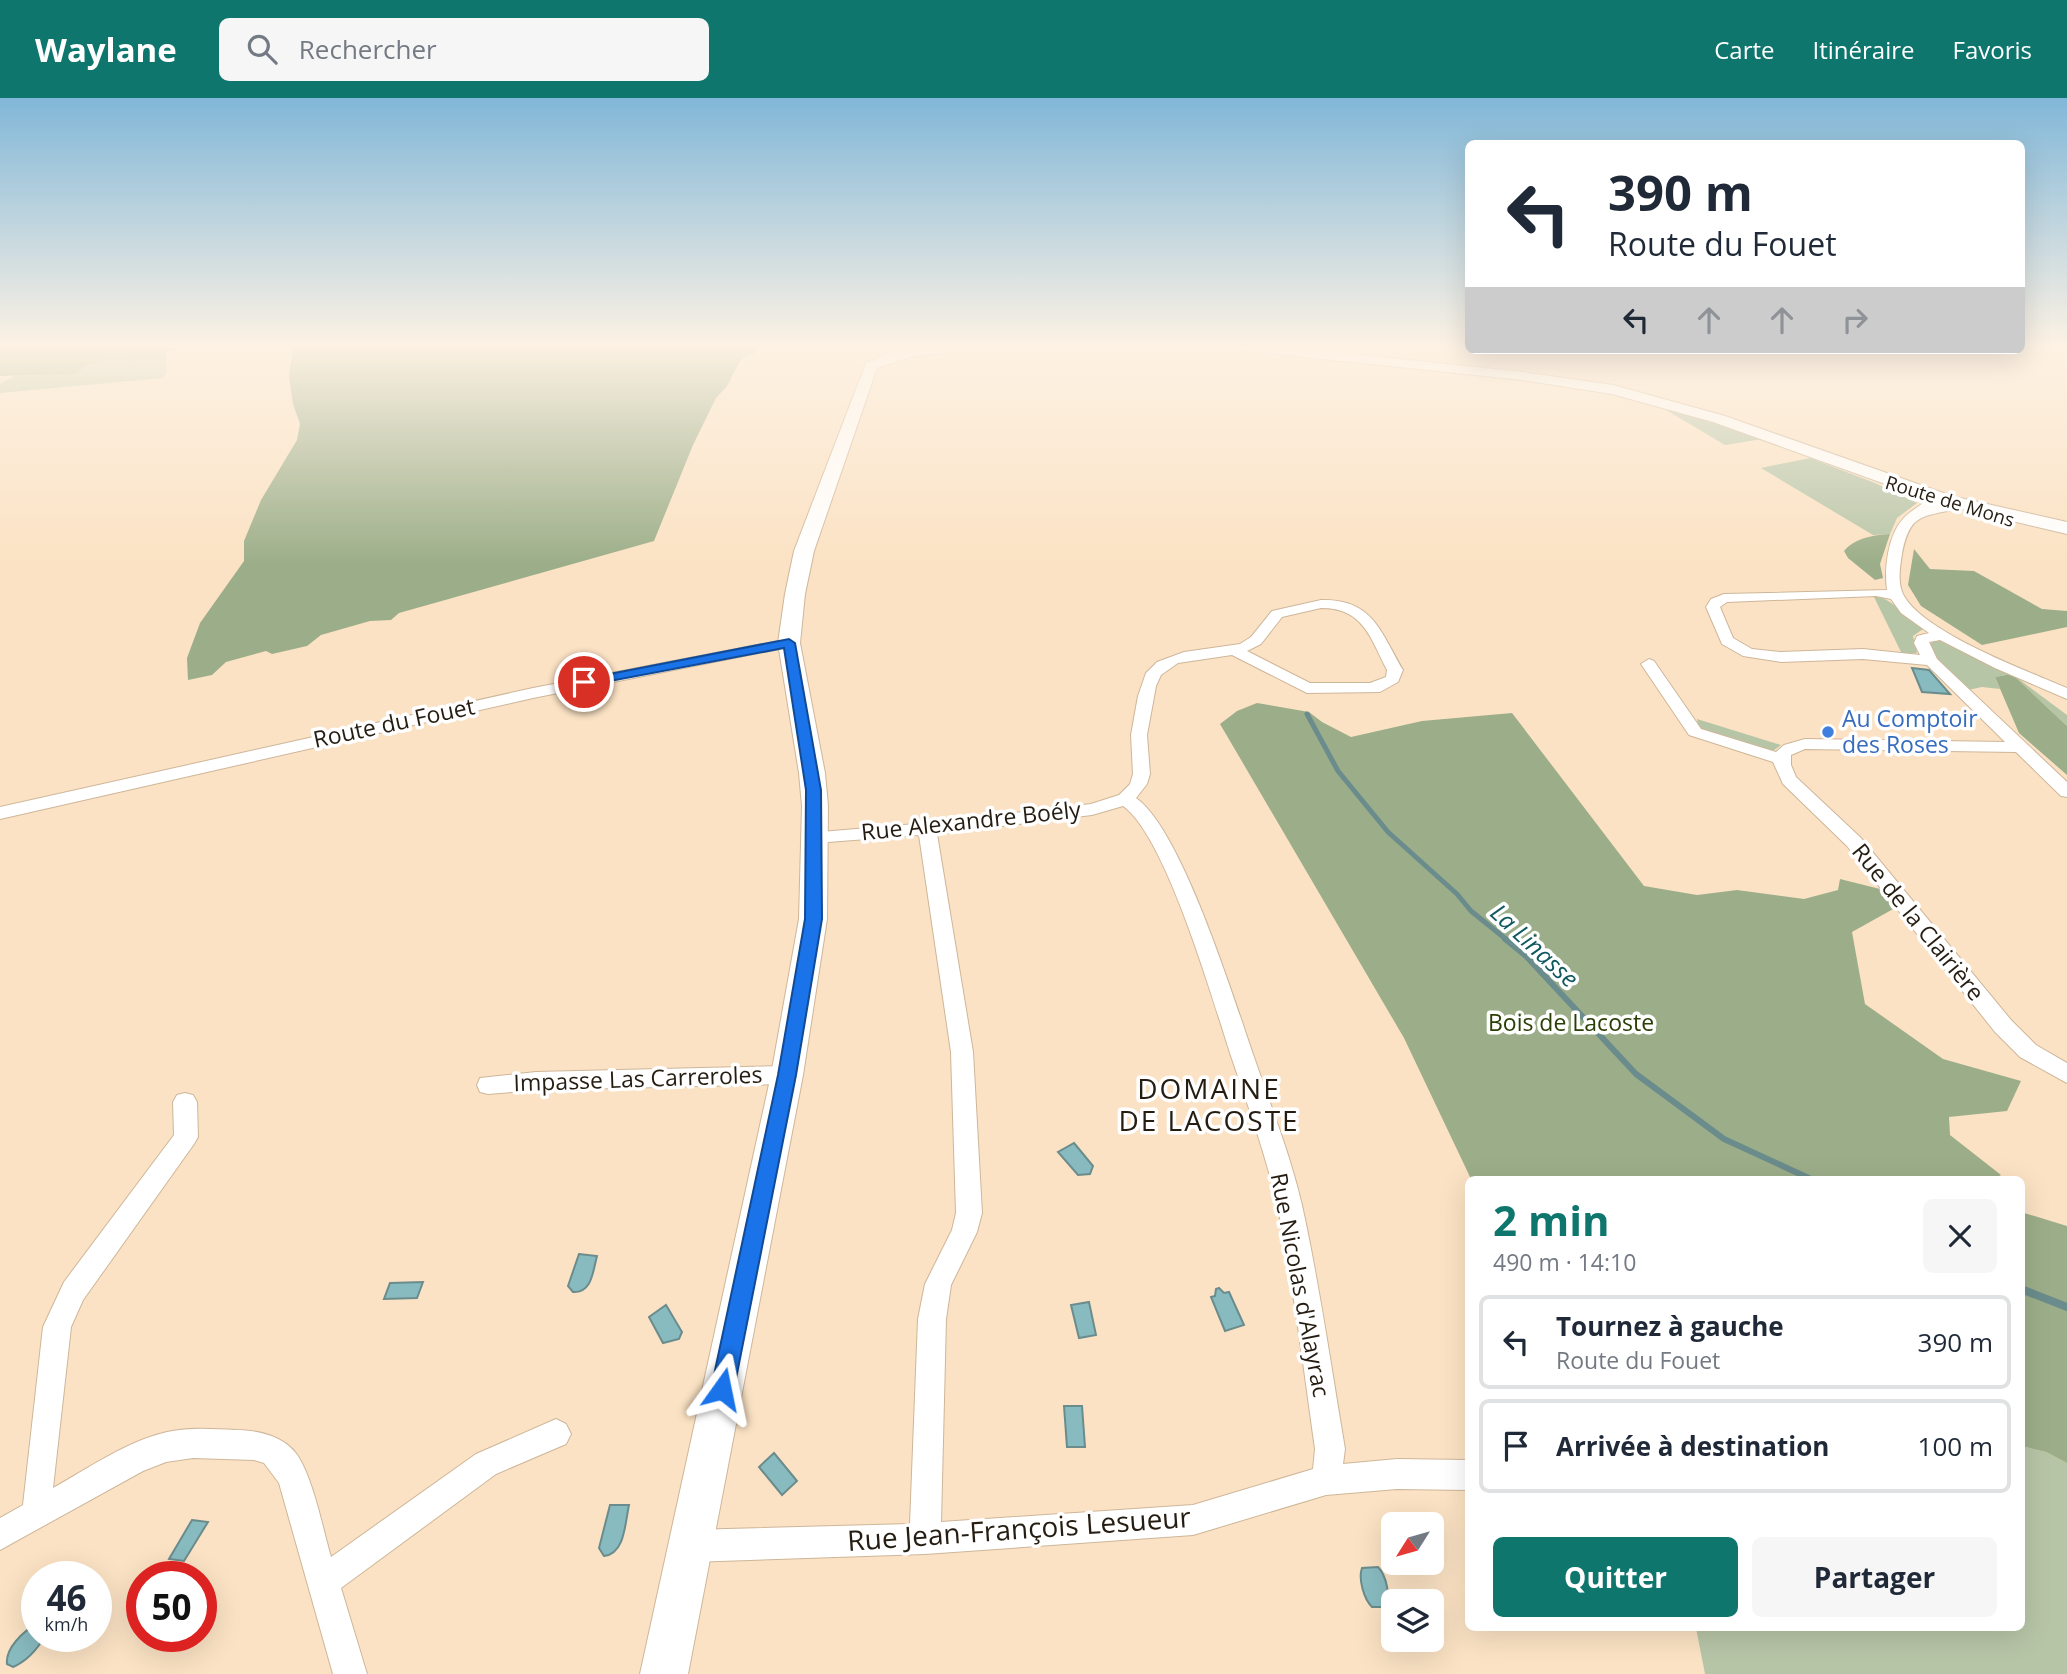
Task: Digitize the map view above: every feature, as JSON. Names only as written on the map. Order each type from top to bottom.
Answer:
[{"type":"main road","points":[[664,1674],[787,1075],[813,919],[815,836],[812,774],[789,643],[804,551],[852,418]]},
{"type":"main road","name":"Route de Mons","points":[[1716,418],[1939,504],[2067,529]]},
{"type":"street","points":[[1939,504],[1909,520],[1900,533],[1892,581],[1895,595],[1909,612],[1942,635],[2067,694]]},
{"type":"street","points":[[1895,595],[1876,593],[1724,598],[1713,607],[1727,641],[1748,653],[1781,657],[1863,654],[1931,661]]},
{"type":"street","points":[[1125,799],[1142,776],[1139,736],[1149,682],[1159,667],[1176,660],[1235,651],[1265,634],[1271,619],[1278,614],[1335,604],[1352,609],[1365,618],[1395,675],[1393,680],[1380,687],[1318,690],[1299,685],[1235,651]]},
{"type":"street","points":[[1942,635],[1922,639],[1921,643],[1931,661],[2067,792]]},
{"type":"street","name":"Route du Fouet","points":[[0,813],[533,693],[789,643]]},
{"type":"street","points":[[1649,664],[1695,732],[1780,759],[1784,752],[1792,747],[1805,744],[2020,747]]},
{"type":"street","name":"Rue de la Clairière","points":[[1780,759],[1781,768],[1789,780],[1854,842],[2003,1026],[2028,1051],[2067,1074]]},
{"type":"street","name":"Rue Alexandre Boély","points":[[815,836],[927,829],[1092,809],[1125,799]]},
{"type":"street","name":"Rue Nicolas d'Alayrac","points":[[1125,799],[1143,815],[1173,867],[1210,960],[1274,1150],[1292,1216],[1305,1289],[1330,1449],[1326,1480]]},
{"type":"street","points":[[925,1539],[932,1319],[938,1284],[964,1231],[969,1213],[962,1052],[927,829]]},
{"type":"street","name":"Impasse Las Carreroles","points":[[488,1085],[536,1081],[787,1075]]},
{"type":"street","points":[[38,1514],[38,1487],[57,1327],[73,1291],[186,1137],[185,1102]]},
{"type":"street","points":[[324,1581],[486,1464],[556,1434]]},
{"type":"street","points":[[0,1535],[134,1459],[166,1447],[193,1443],[254,1445],[274,1452],[287,1466],[350,1674]]},
{"type":"street","name":"Rue Jean-François Lesueur","points":[[690,1546],[925,1539],[1193,1520],[1326,1480],[1397,1474],[1465,1475]]},
{"type":"green space","points":[[298,418],[706,418],[654,541],[399,613],[391,620],[370,621],[321,635],[307,646],[272,654],[266,651],[226,662],[212,675],[188,680],[187,658],[200,623],[244,561],[244,541],[261,500],[297,440],[300,424]]},
{"type":"green space","points":[[1679,418],[1697,418],[1762,439],[1725,445]]},
{"type":"green space","points":[[1810,458],[1875,483],[1917,503],[1897,518],[1890,534],[1873,535],[1761,468]]},
{"type":"green space","points":[[1890,534],[1880,564],[1883,578],[1875,580],[1848,558],[1844,551],[1865,538]]},
{"type":"green space","points":[[1914,549],[1930,569],[1974,571],[2042,609],[2067,611],[2067,627],[1982,645],[1921,606],[1908,585]]},
{"type":"green space","points":[[1873,595],[1893,604],[1923,629],[1913,636],[1917,653],[1902,654]]},
{"type":"green space","points":[[1935,640],[1944,641],[2012,674],[1995,677],[2000,689],[1982,687],[1968,690],[1929,650],[1928,645]]},
{"type":"green space","points":[[2012,674],[2067,715],[2067,726]]},
{"type":"green space","points":[[2012,674],[2067,726],[2067,775],[2019,733],[1995,677]]},
{"type":"green space","name":"Bois de Lacoste","points":[[1257,703],[1309,712],[1351,737],[1422,721],[1512,713],[1644,886],[1697,895],[1737,890],[1804,899],[1838,890],[1840,879],[1884,890],[1895,908],[1852,932],[1865,1004],[1943,1059],[2021,1081],[2007,1111],[1949,1117],[1950,1135],[2001,1175],[1470,1176],[1404,1038],[1220,724],[1237,711]]},
{"type":"green space","points":[[1697,719],[1781,745],[1770,753],[1699,731]]},
{"type":"green space","points":[[2025,1213],[2067,1226],[2067,1463],[2046,1452],[2025,1447]]},
{"type":"green space","points":[[2025,1447],[2046,1452],[2067,1463],[2067,1674],[1705,1674],[1697,1631],[2025,1631]]},
{"type":"water","points":[[1912,668],[1929,670],[1950,694],[1922,692]]},
{"type":"water","points":[[1074,1143],[1093,1166],[1090,1174],[1078,1175],[1058,1152]]},
{"type":"water","points":[[579,1254],[597,1256],[588,1285],[573,1292],[568,1286]]},
{"type":"water","points":[[423,1282],[417,1298],[384,1299],[390,1283]]},
{"type":"water","points":[[1219,1288],[1224,1293],[1229,1292],[1244,1325],[1225,1331],[1211,1297],[1215,1296],[1216,1289]]},
{"type":"water","points":[[1089,1302],[1096,1335],[1079,1338],[1071,1305]]},
{"type":"water","points":[[666,1305],[682,1332],[679,1339],[663,1343],[649,1317]]},
{"type":"water","points":[[1064,1406],[1082,1406],[1085,1447],[1067,1447]]},
{"type":"water","points":[[774,1453],[797,1481],[782,1495],[759,1467]]},
{"type":"water","points":[[610,1505],[629,1505],[620,1544],[611,1554],[604,1556],[599,1548]]},
{"type":"water","points":[[192,1520],[208,1522],[184,1561],[169,1559]]},
{"type":"water","points":[[1378,1567],[1383,1575],[1387,1589],[1381,1589],[1381,1607],[1372,1607],[1366,1599],[1361,1583],[1362,1568]]},
{"type":"water","points":[[21,1636],[21,1652],[33,1652],[13,1667],[7,1664],[7,1658]]},
{"type":"waterway","name":"La Linasse","points":[[1307,714],[1338,771],[1388,832],[1457,894],[1471,911],[1507,940]]},
{"type":"waterway","name":"La Linasse","points":[[1505,939],[1526,956],[1636,1074],[1724,1139],[1804,1176]]},
{"type":"waterway","name":"La Linasse","points":[[2025,1291],[2067,1307]]},
{"type":"place","name":"Au Comptoir des Roses","points":[[1828,732]]},
{"type":"district","name":"DOMAINE DE LACOSTE","points":[[1209,1105]]},
{"type":"route","points":[[584,682],[789,643],[815,806],[813,919],[805,982],[787,1075],[722,1389]]}]
